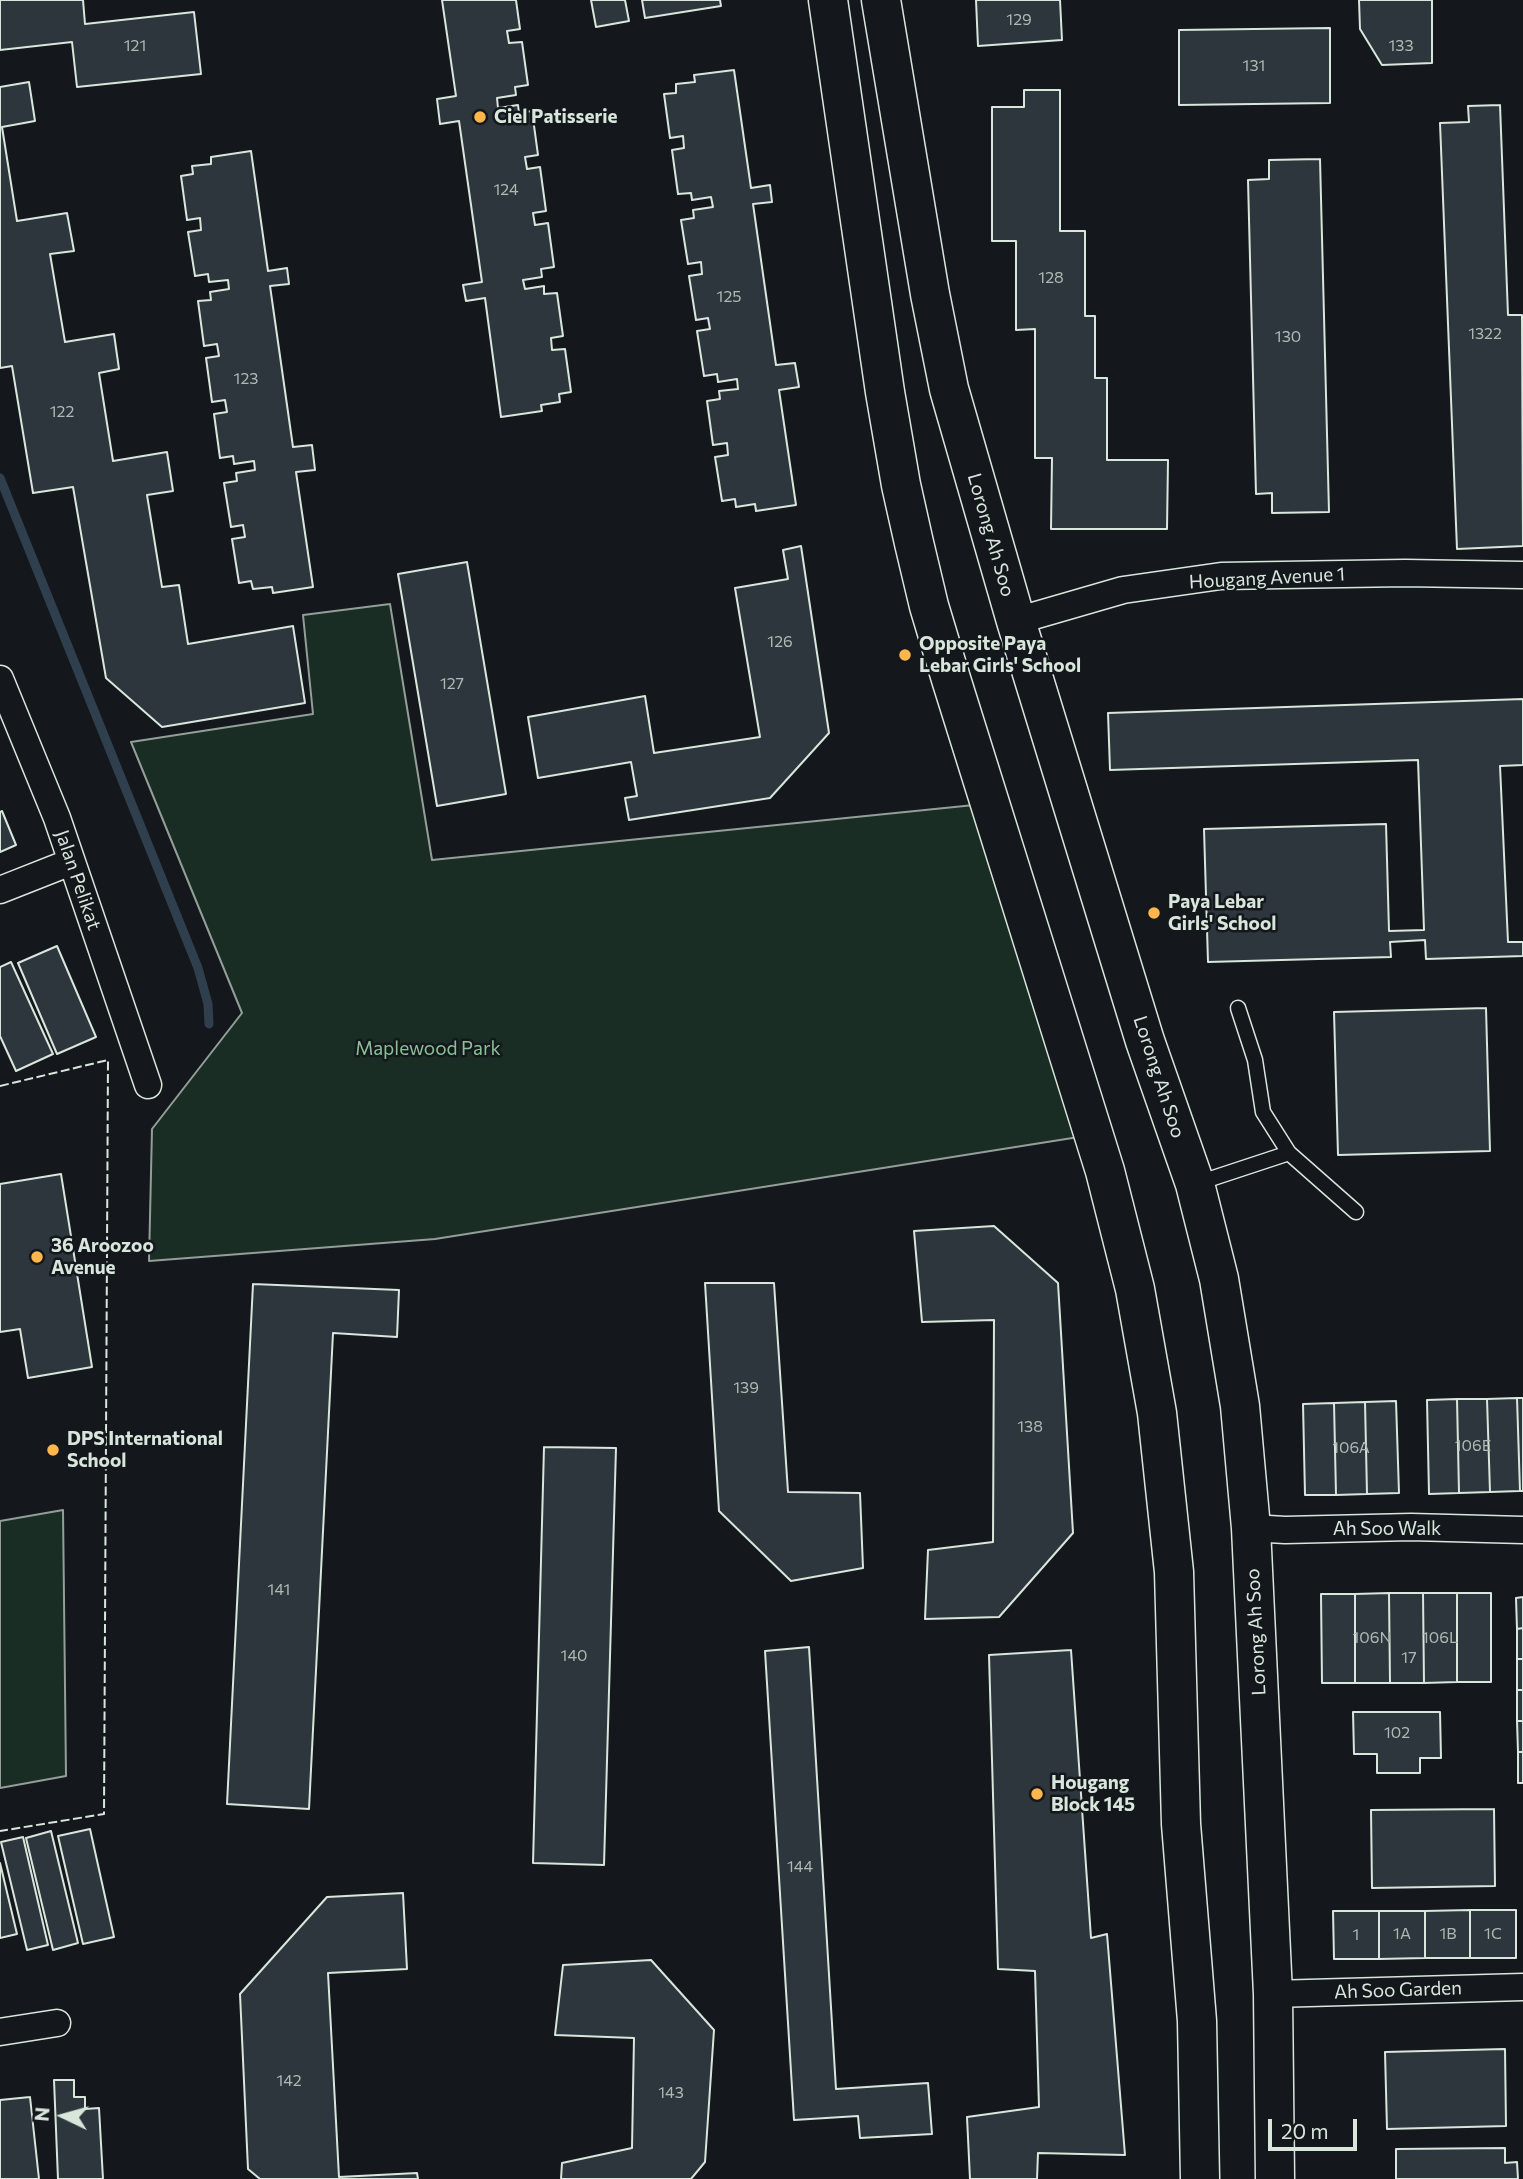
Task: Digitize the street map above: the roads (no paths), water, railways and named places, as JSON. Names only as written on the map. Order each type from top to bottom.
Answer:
[{"type":"main road","points":[[828,0],[872,309],[901,485],[929,606],[1105,1171],[1135,1289],[1157,1413],[1174,1572],[1181,1824],[1197,2021],[1200,2179]]},
{"type":"main road","name":"Lorong Ah Soo","points":[[881,0],[930,294],[949,389],[1016,621],[1145,1041],[1195,1184],[1219,1279],[1240,1406],[1251,1528],[1273,1994],[1275,2179]]},
{"type":"main road","points":[[872,309],[878,276],[890,262],[912,266],[930,294]]},
{"type":"street","name":"Hougang Avenue 1","points":[[1016,621],[1124,590],[1221,576],[1405,573],[1523,575]]},
{"type":"street","name":"Jalan Pelikat","points":[[0,679],[57,818],[148,1085]]},
{"type":"street","points":[[0,890],[71,862]]},
{"type":"street","name":"Ah Soo Walk","points":[[1251,1528],[1285,1530],[1410,1527],[1523,1530]]},
{"type":"street","name":"Ah Soo Garden","points":[[1273,1994],[1523,1987]]},
{"type":"street","points":[[0,2032],[57,2023]]},
{"type":"lane","points":[[1238,1008],[1255,1060],[1263,1112],[1289,1153],[1356,1212]]},
{"type":"lane","points":[[1195,1184],[1289,1153]]},
{"type":"waterway","points":[[0,478],[198,968],[208,1004],[209,1024]]},
{"type":"place","name":"Ciel Patisserie","points":[[480,117]]},
{"type":"place","name":"Opposite Paya Lebar Girls' School","points":[[905,655]]},
{"type":"place","name":"Paya Lebar Girls' School","points":[[1154,913]]},
{"type":"place","name":"36 Aroozoo Avenue","points":[[37,1257]]},
{"type":"place","name":"DPS International School","points":[[53,1450]]},
{"type":"place","name":"Hougang Block 145","points":[[1037,1794]]},
{"type":"park label","name":"Maplewood Park","points":[[428,1049]]}]
